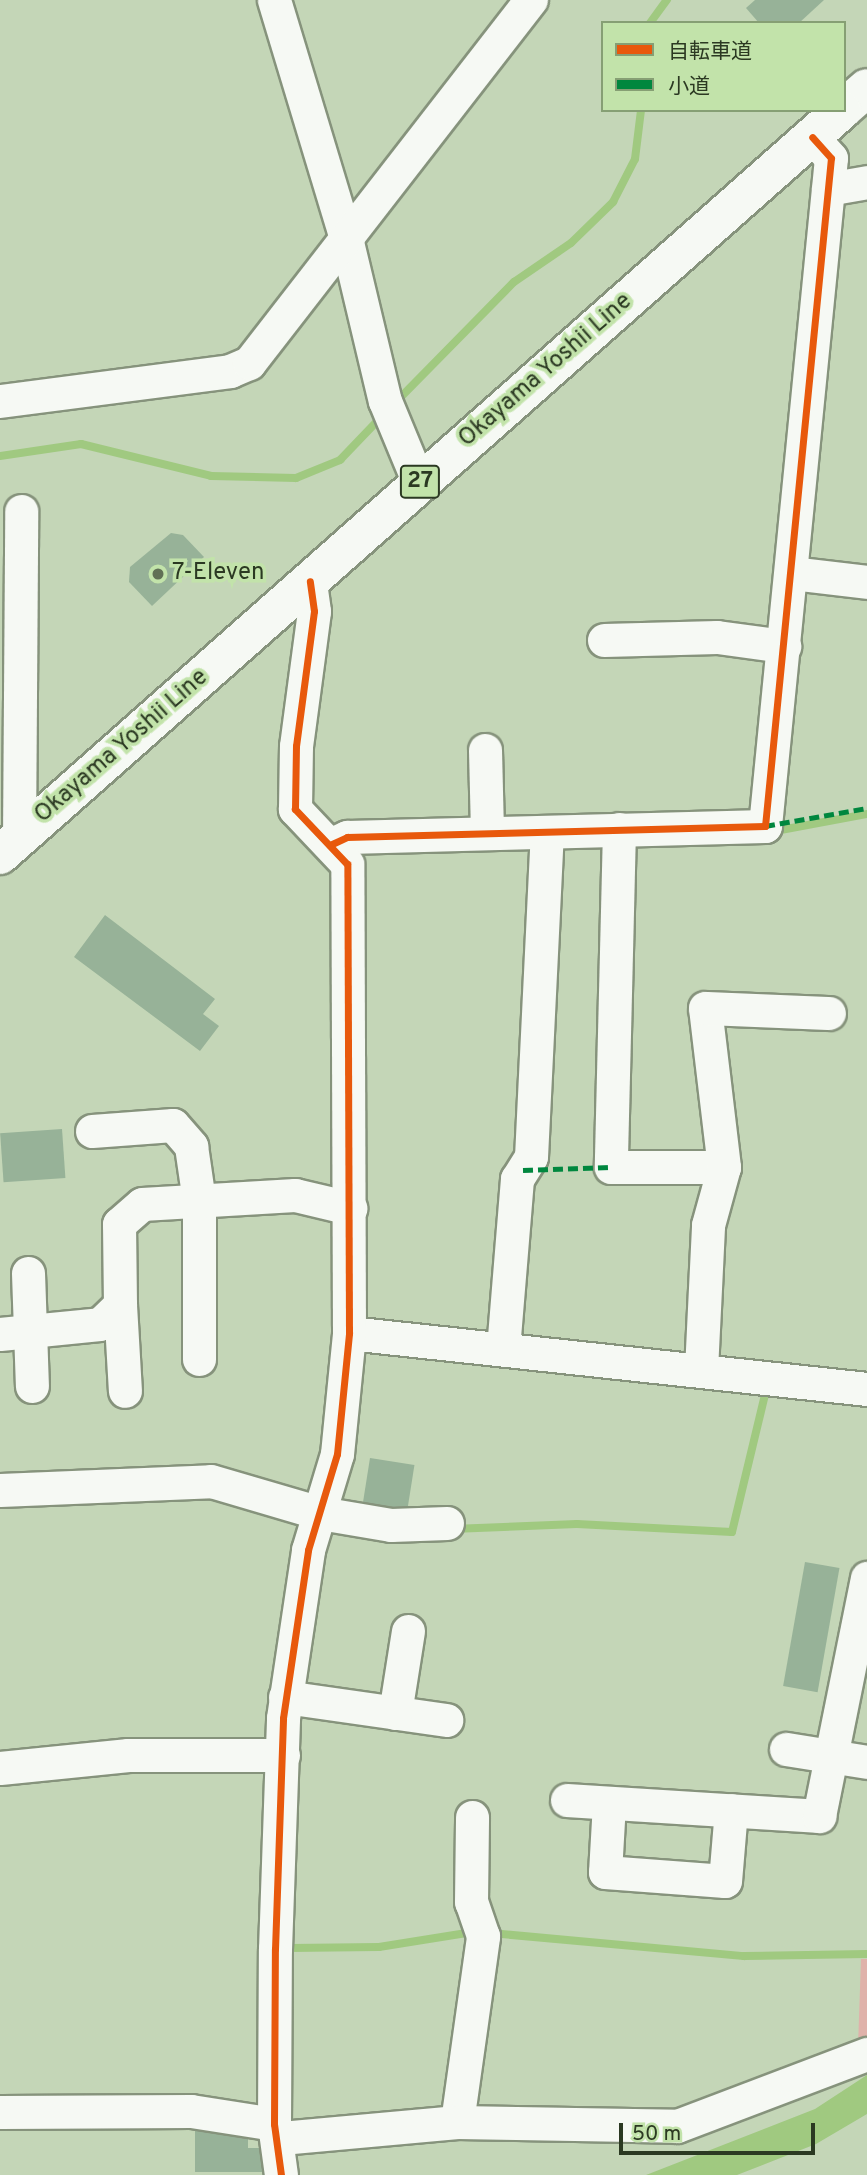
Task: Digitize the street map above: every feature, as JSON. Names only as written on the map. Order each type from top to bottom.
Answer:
[{"type":"main road","name":"Okayama Yoshii Line","points":[[846,106],[867,88]]},
{"type":"main road","name":"Okayama Yoshii Line","points":[[9,846],[840,112]]},
{"type":"street","points":[[274,0],[347,242],[389,410],[419,484]]},
{"type":"street","points":[[0,401],[249,363],[347,242],[531,0]]},
{"type":"street","points":[[332,844],[347,837],[487,833],[547,838],[765,826],[831,158],[811,137]]},
{"type":"street","points":[[828,189],[867,182]]},
{"type":"street","points":[[9,846],[21,511]]},
{"type":"street","points":[[792,573],[867,582]]},
{"type":"street","points":[[281,2175],[278,2131],[285,1697],[320,1513],[337,1454],[349,1334],[347,864],[332,844],[295,809],[298,723],[314,611],[310,582]]},
{"type":"street","points":[[604,640],[717,637],[784,646]]},
{"type":"street","points":[[485,750],[487,833]]},
{"type":"street","points":[[618,836],[611,1167],[724,1167]]},
{"type":"street","points":[[503,1349],[517,1180],[531,1157],[547,838]]},
{"type":"street","points":[[701,1370],[708,1225],[724,1167],[705,1008],[829,1013]]},
{"type":"street","points":[[92,1131],[173,1125],[191,1146],[199,1201],[199,1359]]},
{"type":"street","points":[[125,1391],[119,1224],[142,1204],[295,1195],[350,1208]]},
{"type":"street","points":[[28,1273],[15,1333],[32,1386]]},
{"type":"street","points":[[15,1333],[100,1324],[120,1305]]},
{"type":"street","points":[[349,1334],[867,1389]]},
{"type":"street","points":[[0,1490],[211,1481],[320,1513],[391,1525],[447,1523]]},
{"type":"street","points":[[567,1800],[819,1816],[867,1578]]},
{"type":"street","points":[[395,1713],[408,1631]]},
{"type":"street","points":[[285,1697],[446,1720]]},
{"type":"street","points":[[786,1749],[867,1762]]},
{"type":"street","points":[[0,1768],[128,1755],[283,1755]]},
{"type":"street","points":[[609,1803],[605,1872],[724,1881],[731,1810]]},
{"type":"street","points":[[457,2122],[483,1931],[471,1902],[472,1818]]},
{"type":"street","points":[[0,2112],[191,2111],[278,2131],[457,2122],[677,2126],[867,2054]]},
{"type":"shaded area","points":[[861,1959],[867,1959],[867,2044],[858,2047]]},
{"type":"shaded area","points":[[867,2075],[867,2114],[816,2144],[737,2175],[646,2175],[815,2109]]},
{"type":"building","points":[[755,0],[824,0],[801,21],[757,21],[746,8]]},
{"type":"building","name":"7-Eleven","points":[[171,533],[183,535],[204,557],[152,606],[129,582],[130,567]]},
{"type":"building","points":[[105,915],[215,999],[203,1014],[219,1026],[200,1051],[74,957]]},
{"type":"building","points":[[62,1129],[65,1178],[4,1182],[0,1133]]},
{"type":"building","points":[[370,1458],[414,1465],[407,1509],[363,1502]]},
{"type":"building","points":[[805,1562],[839,1568],[818,1692],[783,1686]]},
{"type":"building","points":[[195,2130],[248,2131],[248,2148],[262,2148],[262,2172],[195,2172]]},
{"type":"waterway","points":[[651,21],[667,0]]},
{"type":"waterway","points":[[394,404],[514,282],[571,243],[613,202],[635,159],[641,112]]},
{"type":"waterway","points":[[0,456],[81,444],[211,476],[296,478],[340,460],[383,415]]},
{"type":"waterway","points":[[770,832],[867,814]]},
{"type":"waterway","points":[[452,1529],[577,1524],[732,1532],[767,1386]]},
{"type":"waterway","points":[[290,1948],[379,1947],[473,1932]]},
{"type":"waterway","points":[[490,1933],[744,1956],[867,1954]]},
{"type":"marked path","points":[[765,826],[867,808]]},
{"type":"marked path","points":[[523,1170],[611,1167]]},
{"type":"cycle path","points":[[332,844],[347,837],[765,826],[831,158],[812,137]]},
{"type":"cycle path","points":[[281,2175],[274,2124],[275,1949],[283,1718],[308,1550],[337,1454],[349,1333],[347,864],[295,809],[296,746],[314,611],[310,581]]},
{"type":"place","name":"7-Eleven","points":[[158,574]]}]
